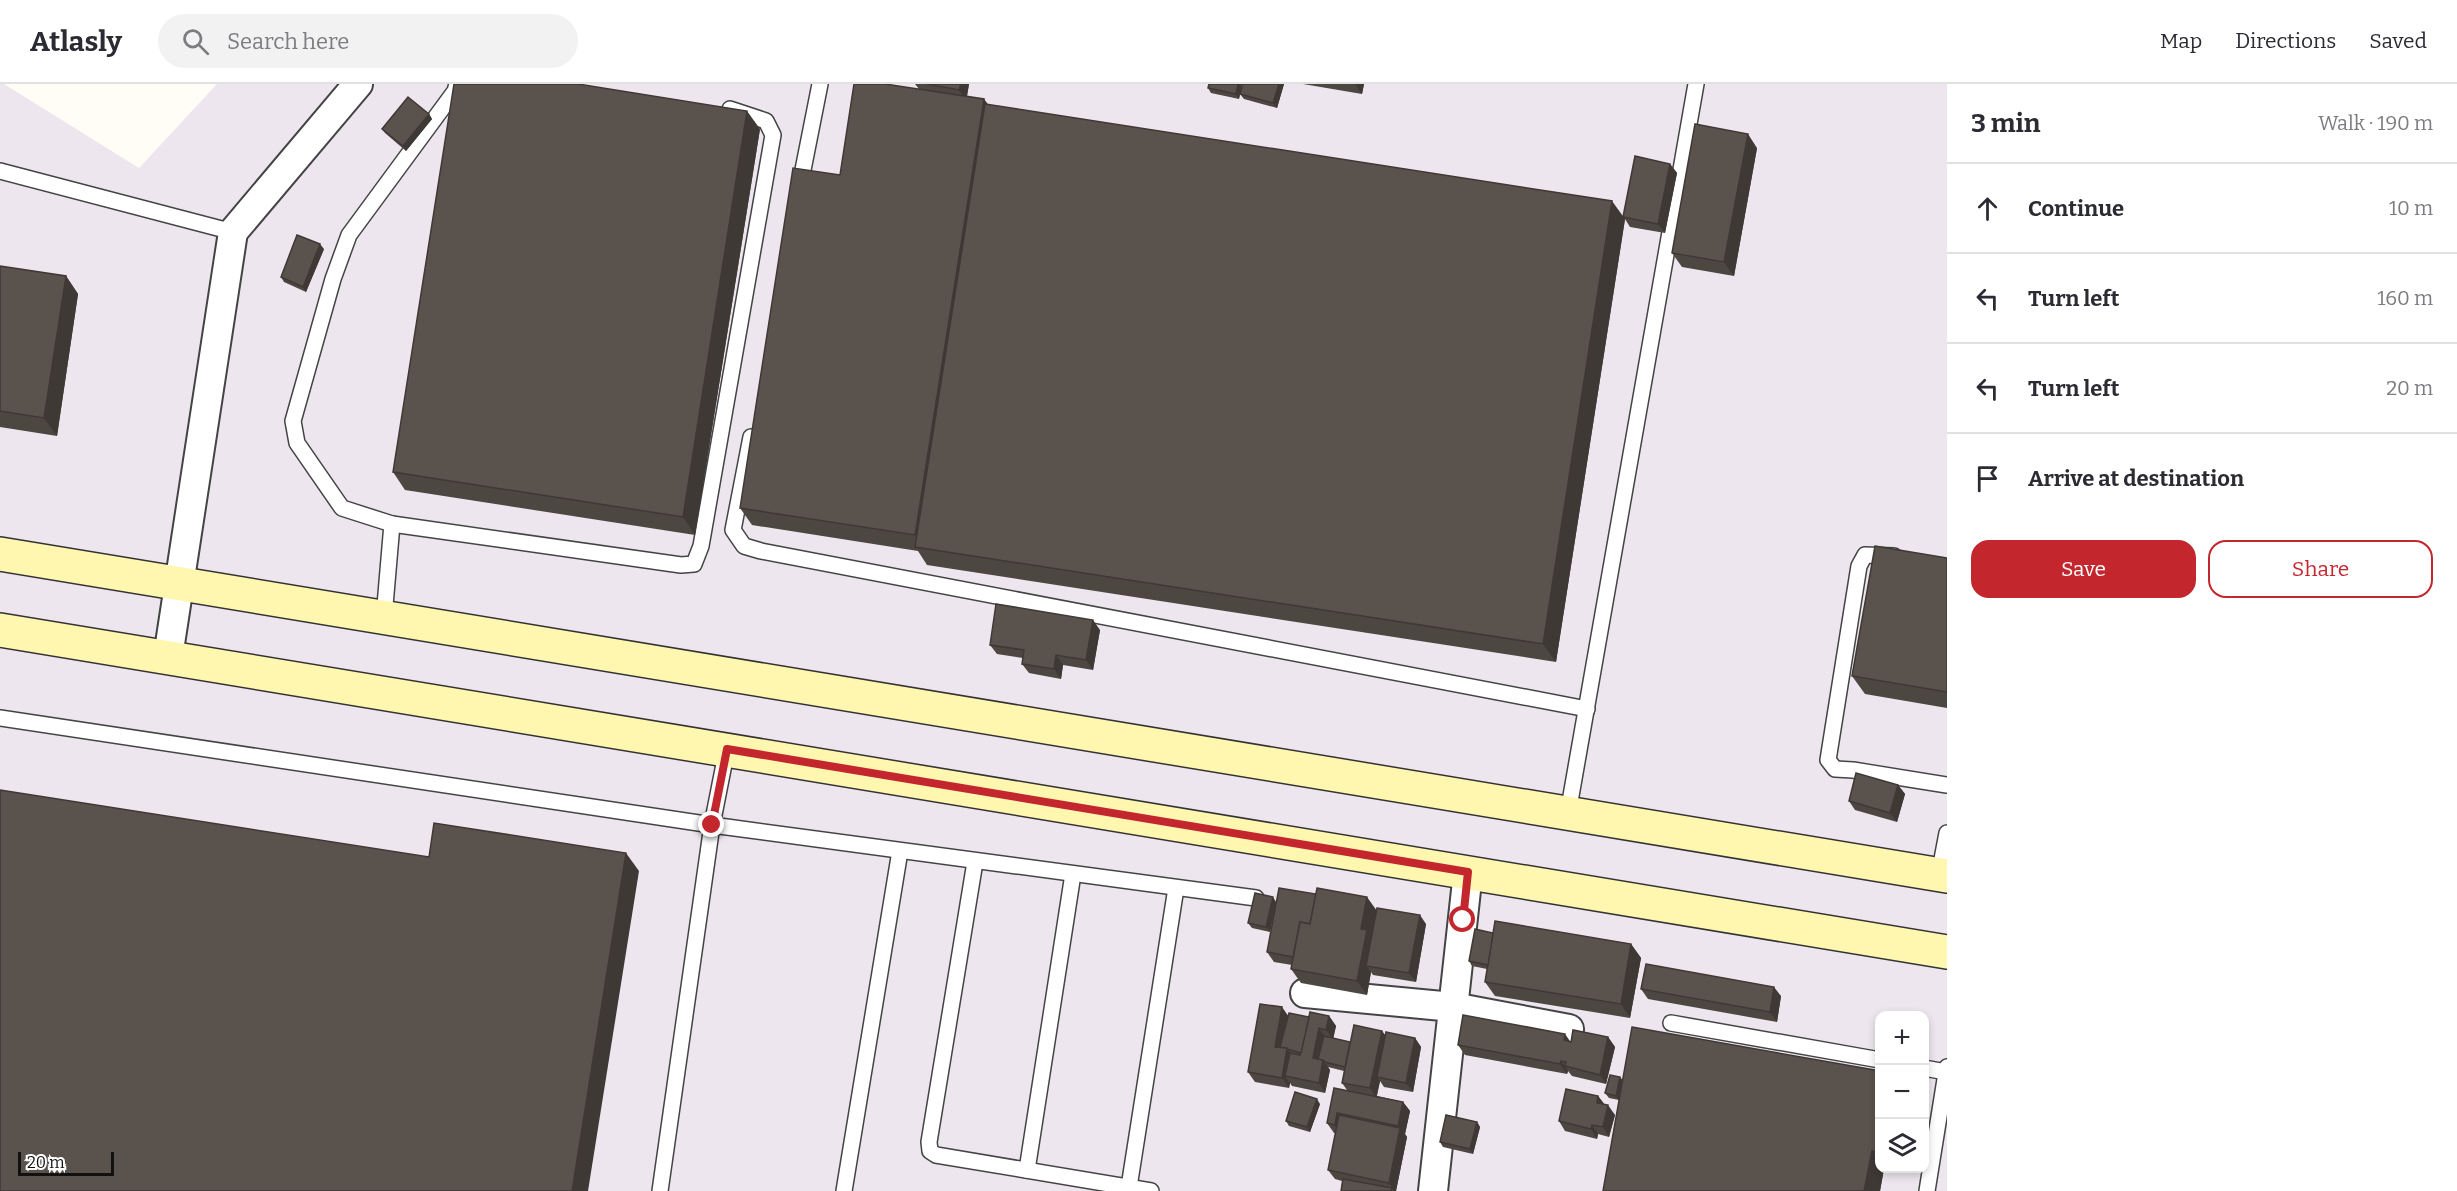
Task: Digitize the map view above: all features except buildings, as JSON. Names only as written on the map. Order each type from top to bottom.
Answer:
[{"type":"street","points":[[168,657],[232,232],[358,84]]},
{"type":"street","points":[[0,554],[1943,876]]},
{"type":"street","points":[[0,630],[1947,951]]},
{"type":"street","points":[[1433,1191],[1468,872]]},
{"type":"street","points":[[1305,993],[1453,1007],[1569,1029]]},
{"type":"lane","points":[[457,84],[455,91],[349,235],[333,279],[293,421],[297,443],[342,508],[392,524],[681,565],[694,564],[701,546],[773,135],[766,121],[741,111],[717,107]]},
{"type":"lane","points":[[797,201],[820,84]]},
{"type":"lane","points":[[1568,813],[1696,84]]},
{"type":"lane","points":[[0,171],[232,232]]},
{"type":"lane","points":[[754,424],[733,530],[744,546],[1587,709]]},
{"type":"lane","points":[[384,617],[392,524]]},
{"type":"lane","points":[[1914,559],[1881,554],[1865,555],[1859,566],[1828,760],[1835,769],[1947,786]]},
{"type":"lane","points":[[0,718],[712,825],[1256,898]]},
{"type":"lane","points":[[660,1191],[712,825],[727,749]]},
{"type":"lane","points":[[1943,876],[1947,833]]},
{"type":"lane","points":[[844,1191],[900,851]]},
{"type":"lane","points":[[975,862],[929,1142],[930,1151],[936,1155],[1151,1191]]},
{"type":"lane","points":[[1027,1170],[1073,874]]},
{"type":"lane","points":[[1129,1187],[1176,888]]},
{"type":"lane","points":[[1671,1023],[1875,1059]]},
{"type":"lane","points":[[1927,1191],[1947,1067]]},
{"type":"lane","points":[[1929,1069],[1946,1072]]},
{"type":"shaded area","points":[[0,84],[4,84],[139,168],[217,84],[1947,84],[1947,1191],[0,1191]]},
{"type":"route","points":[[712,825],[727,749],[1468,872],[1463,920]]}]
